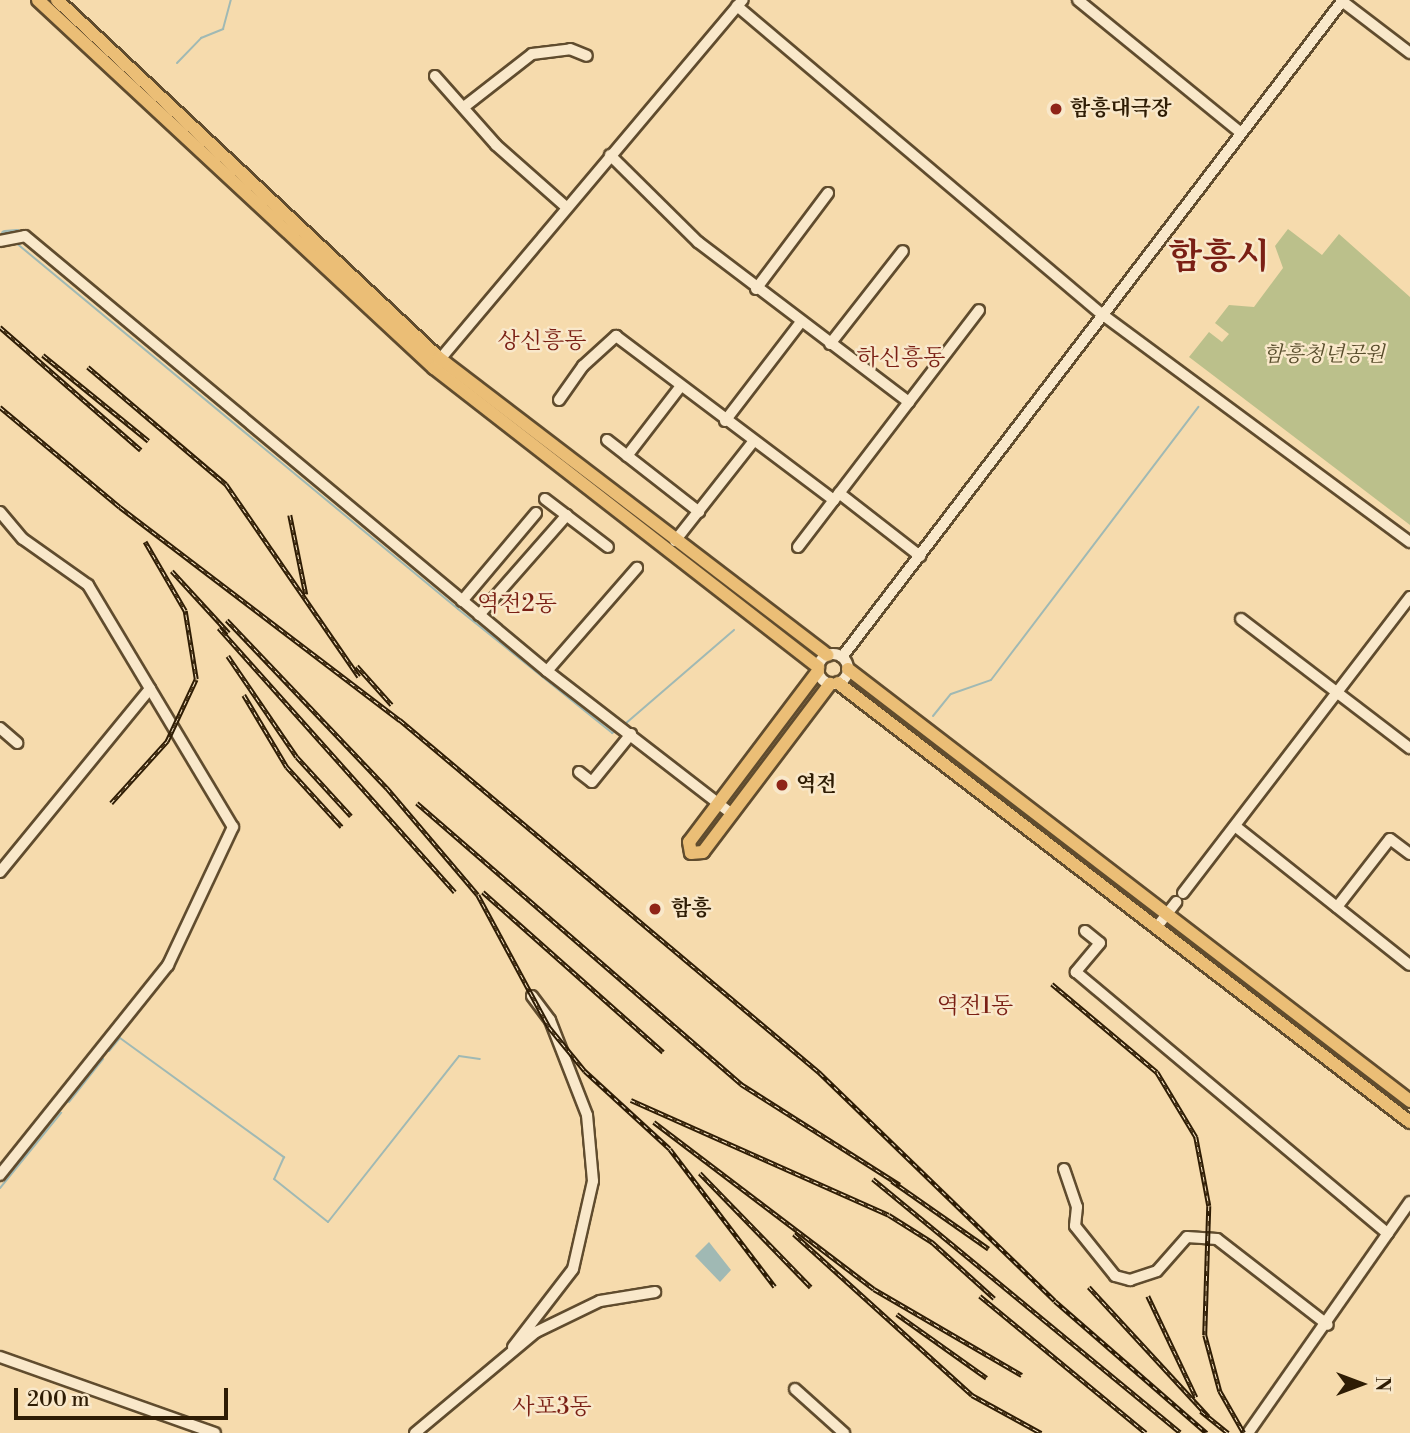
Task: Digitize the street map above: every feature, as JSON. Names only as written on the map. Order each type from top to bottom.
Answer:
[{"type":"main road","points":[[38,0],[436,363],[818,669],[689,842],[691,853],[703,852],[834,683],[1410,1122]]},
{"type":"main road","points":[[57,0],[436,363],[827,655]]},
{"type":"main road","points":[[848,669],[1410,1101]]},
{"type":"street","points":[[1078,0],[1241,133]]},
{"type":"street","points":[[842,657],[1343,1],[1410,53]]},
{"type":"street","points":[[436,363],[739,3],[1103,315],[1410,542]]},
{"type":"street","points":[[464,107],[531,54],[570,49],[587,56]]},
{"type":"street","points":[[435,76],[496,145],[566,207]]},
{"type":"street","points":[[610,155],[756,289],[909,401]]},
{"type":"street","points":[[756,289],[828,192]]},
{"type":"street","points":[[0,241],[25,236],[547,671],[732,814]]},
{"type":"street","points":[[830,344],[903,251]]},
{"type":"street","points":[[798,547],[979,310]]},
{"type":"street","points":[[725,421],[802,322]]},
{"type":"street","points":[[559,400],[583,366],[616,335],[753,442],[836,496],[920,556]]},
{"type":"street","points":[[627,456],[681,386]]},
{"type":"street","points":[[607,440],[699,512]]},
{"type":"street","points":[[675,541],[753,442]]},
{"type":"street","points":[[545,499],[608,547]]},
{"type":"street","points":[[0,512],[23,539],[88,585],[232,821],[232,832],[168,965],[0,1175]]},
{"type":"street","points":[[462,601],[536,513]]},
{"type":"street","points":[[479,615],[567,515]]},
{"type":"street","points":[[547,671],[637,568]]},
{"type":"street","points":[[1184,893],[1410,597]]},
{"type":"street","points":[[1241,619],[1410,748]]},
{"type":"street","points":[[827,655],[842,657],[848,669],[834,683],[818,669],[827,655]]},
{"type":"street","points":[[0,872],[150,689]]},
{"type":"street","points":[[0,728],[17,743]]},
{"type":"street","points":[[579,772],[593,782],[631,734]]},
{"type":"street","points":[[1235,826],[1410,965]]},
{"type":"street","points":[[1337,907],[1390,839],[1410,854]]},
{"type":"street","points":[[1156,928],[1176,902]]},
{"type":"street","points":[[1085,931],[1100,943],[1076,972],[1388,1234]]},
{"type":"street","points":[[415,1433],[513,1347],[573,1269],[594,1170],[587,1115],[550,1020],[533,996]]},
{"type":"street","points":[[1064,1169],[1077,1207],[1075,1226],[1115,1276],[1130,1280],[1157,1271],[1187,1237],[1217,1239],[1328,1325]]},
{"type":"street","points":[[1248,1433],[1328,1325],[1410,1202]]},
{"type":"street","points":[[513,1347],[589,1304],[655,1292]]},
{"type":"street","points":[[0,1357],[215,1433]]},
{"type":"street","points":[[795,1389],[844,1433]]},
{"type":"green space","name":"함흥청년공원","points":[[1288,229],[1322,255],[1339,234],[1410,297],[1410,525],[1189,357],[1209,332],[1222,342],[1229,334],[1215,323],[1229,305],[1254,307],[1283,268],[1275,246]]},
{"type":"water","points":[[709,1242],[731,1270],[720,1282],[695,1256]]},
{"type":"waterway","points":[[177,63],[201,38],[223,29],[231,0]]},
{"type":"waterway","points":[[5,234],[17,233]]},
{"type":"waterway","points":[[15,242],[458,609],[612,733],[617,730]]},
{"type":"waterway","points":[[933,716],[951,694],[991,680],[1198,407]]},
{"type":"waterway","points":[[625,724],[734,630]]},
{"type":"waterway","points":[[109,1051],[120,1038],[284,1157],[274,1179],[328,1222],[459,1056],[480,1059]]},
{"type":"waterway","points":[[69,1102],[103,1059]]},
{"type":"waterway","points":[[0,1188],[61,1113]]},
{"type":"railway","points":[[0,327],[141,450]]},
{"type":"railway","points":[[43,355],[149,441]]},
{"type":"railway","points":[[88,367],[226,484],[359,677]]},
{"type":"railway","points":[[0,407],[120,507],[400,720],[820,1073],[1055,1301],[1207,1433]]},
{"type":"railway","points":[[290,515],[306,594]]},
{"type":"railway","points":[[111,803],[167,741],[196,679],[185,611],[145,542]]},
{"type":"railway","points":[[172,571],[229,633]]},
{"type":"railway","points":[[227,620],[387,788],[478,895],[549,1027],[585,1071],[670,1149],[775,1287]]},
{"type":"railway","points":[[219,628],[455,892]]},
{"type":"railway","points":[[228,656],[297,757],[351,816]]},
{"type":"railway","points":[[357,666],[392,705]]},
{"type":"railway","points":[[244,695],[287,767],[342,827]]},
{"type":"railway","points":[[417,803],[741,1084],[900,1185]]},
{"type":"railway","points":[[483,892],[663,1052]]},
{"type":"railway","points":[[1052,984],[1157,1072],[1196,1137],[1209,1206],[1205,1335],[1220,1391],[1244,1433]]},
{"type":"railway","points":[[631,1100],[889,1215],[932,1242],[994,1298]]},
{"type":"railway","points":[[654,1122],[874,1289],[1022,1375]]},
{"type":"railway","points":[[700,1173],[811,1287]]},
{"type":"railway","points":[[873,1179],[1180,1432]]},
{"type":"railway","points":[[892,1181],[989,1249]]},
{"type":"railway","points":[[794,1234],[972,1395],[1041,1433]]},
{"type":"railway","points":[[1089,1287],[1208,1416]]},
{"type":"railway","points":[[980,1296],[1146,1433]]},
{"type":"railway","points":[[1148,1296],[1196,1397]]},
{"type":"railway","points":[[897,1314],[987,1378]]},
{"type":"railway","points":[[1201,1411],[1228,1433]]},
{"type":"place","name":"함흥대극장","points":[[1056,109]]},
{"type":"place","name":"역전","points":[[782,785]]},
{"type":"place","name":"함흥","points":[[655,909]]},
{"type":"district","name":"함흥시","points":[[1219,258]]},
{"type":"district","name":"상신흥동","points":[[542,341]]},
{"type":"district","name":"하신흥동","points":[[901,358]]},
{"type":"district","name":"역전2동","points":[[517,604]]},
{"type":"district","name":"역전1동","points":[[975,1006]]},
{"type":"district","name":"사포3동","points":[[552,1407]]}]
